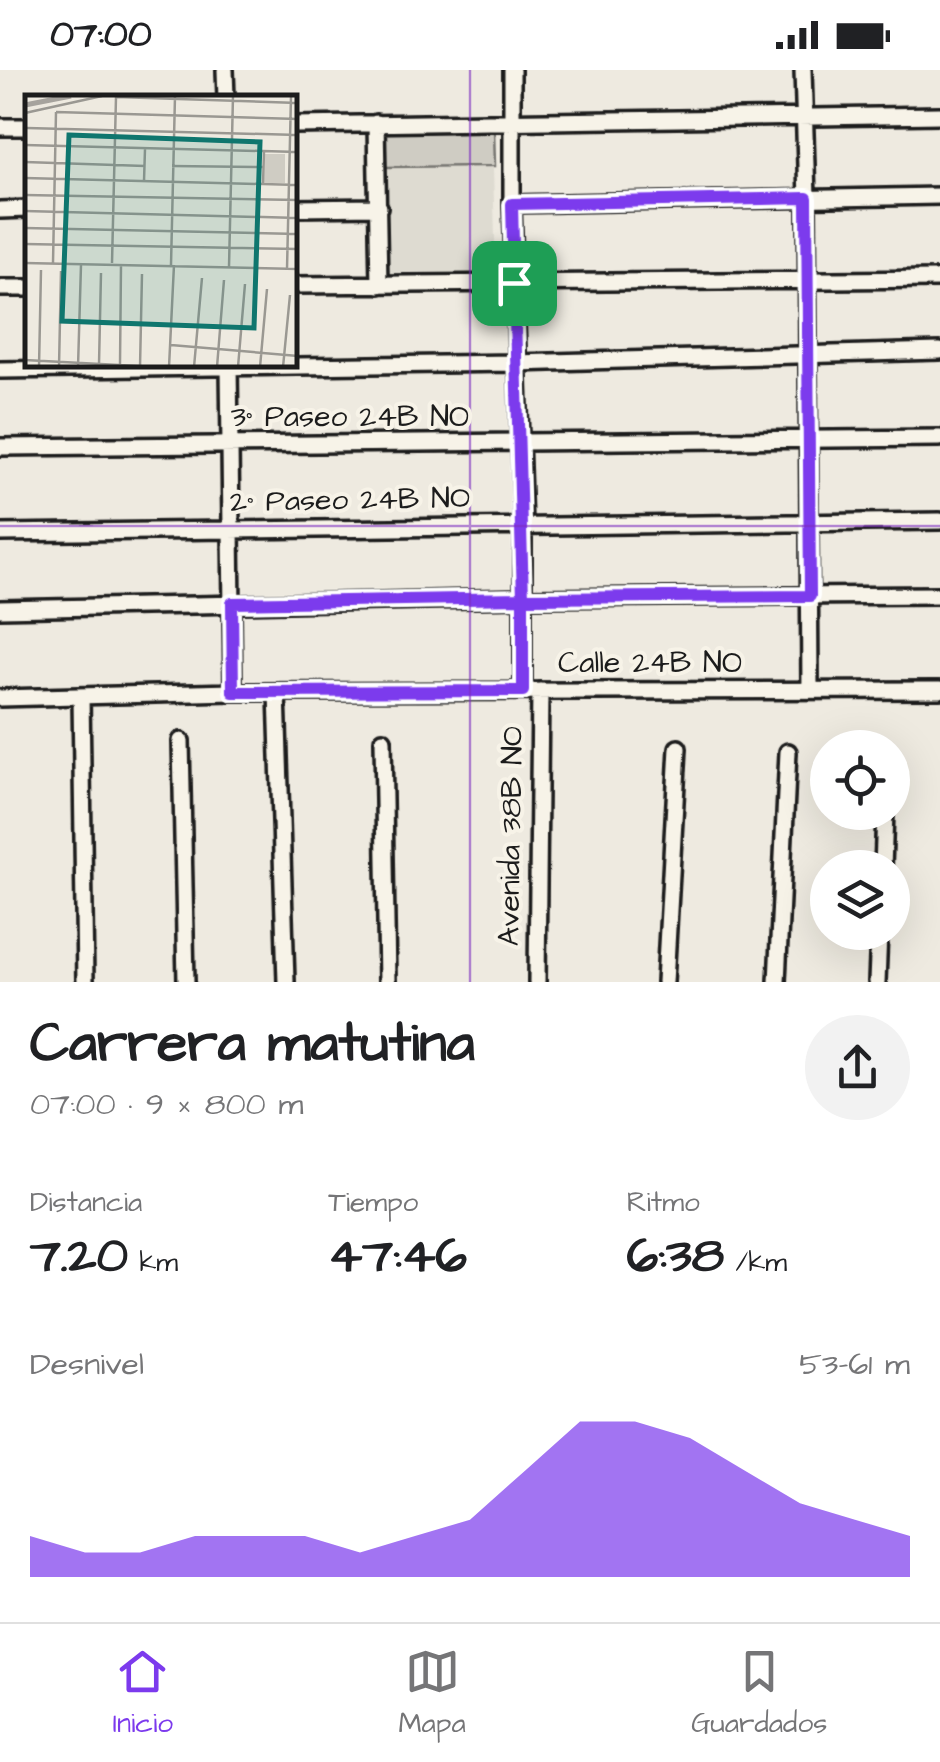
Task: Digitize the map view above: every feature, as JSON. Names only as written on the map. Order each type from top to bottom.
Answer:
[{"type":"street","name":"Avenida 38B NO","points":[[512,70],[515,363],[523,598],[532,691],[537,982]]},
{"type":"street","points":[[803,70],[810,690]]},
{"type":"street","points":[[298,125],[940,114]]},
{"type":"street","points":[[376,124],[378,284]]},
{"type":"street","points":[[512,204],[940,196]]},
{"type":"street","points":[[298,208],[379,207]]},
{"type":"street","points":[[298,285],[940,278]]},
{"type":"street","points":[[298,365],[940,352]]},
{"type":"street","points":[[0,370],[114,368]]},
{"type":"street","points":[[229,368],[233,692]]},
{"type":"street","name":"3° Paseo 24B NO","points":[[0,448],[940,438]]},
{"type":"street","name":"2° Paseo 24B NO","points":[[0,532],[940,520]]},
{"type":"street","points":[[0,609],[523,598],[940,595]]},
{"type":"street","name":"Calle 24B NO","points":[[0,698],[233,692],[940,690]]},
{"type":"street","points":[[277,692],[286,982]]},
{"type":"street","points":[[80,696],[84,982]]},
{"type":"street","points":[[384,740],[388,982]]},
{"type":"street","points":[[182,741],[186,982]]},
{"type":"street","points":[[665,982],[678,748]]},
{"type":"street","points":[[777,982],[788,752]]},
{"type":"street","points":[[877,982],[879,950]]},
{"type":"shaded area","points":[[494,128],[495,166],[383,167],[383,130]]},
{"type":"shaded area","points":[[383,168],[493,168],[496,272],[383,273]]},
{"type":"route","points":[[514,283],[512,204],[807,198],[810,596],[523,598],[523,691],[233,692],[232,603],[523,598],[514,283]]}]
